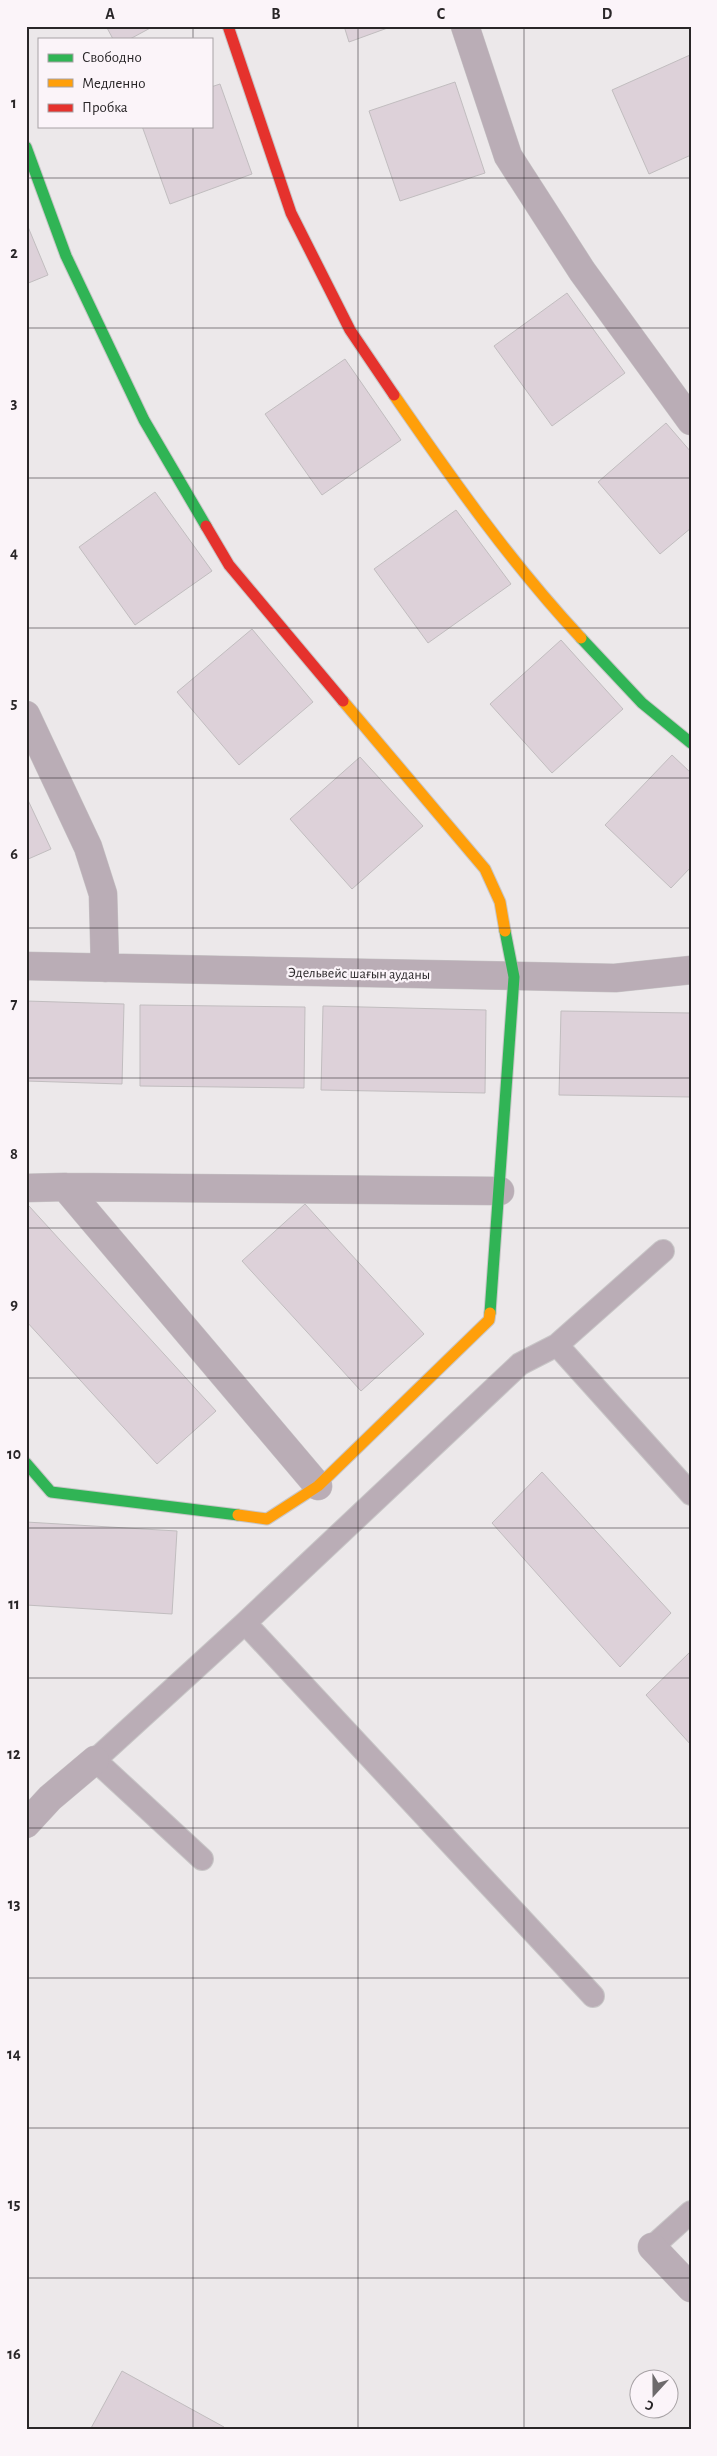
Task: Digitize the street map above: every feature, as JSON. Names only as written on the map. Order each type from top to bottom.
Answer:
[{"type":"street","points":[[228,26],[291,213],[350,330],[443,466],[538,592],[642,703],[691,743]]},
{"type":"street","points":[[465,26],[508,156],[582,271],[691,421]]},
{"type":"street","points":[[26,147],[70,265],[144,420],[189,497],[229,565],[486,869],[500,902],[514,977],[500,1191],[489,1320],[318,1486],[267,1519],[51,1492],[26,1463]]},
{"type":"street","points":[[26,715],[88,847],[103,894],[105,968]]},
{"type":"street","name":"Эдельвейс шағын ауданы","points":[[26,966],[615,978],[691,970]]},
{"type":"street","points":[[65,1187],[318,1486]]},
{"type":"street","points":[[26,1188],[500,1191]]},
{"type":"street","points":[[26,1824],[50,1798],[95,1760]]},
{"type":"street","points":[[652,2247],[691,2288]]},
{"type":"lane","points":[[202,1859],[95,1760],[245,1623],[520,1364],[557,1345],[663,1251]]},
{"type":"lane","points":[[557,1345],[691,1494]]},
{"type":"lane","points":[[245,1623],[593,1996]]},
{"type":"lane","points":[[652,2247],[691,2212]]},
{"type":"building","points":[[106,26],[154,26],[132,38],[112,38]]},
{"type":"building","points":[[344,26],[393,26],[349,42]]},
{"type":"building","points":[[690,55],[691,155],[649,174],[612,90]]},
{"type":"building","points":[[455,82],[485,173],[400,201],[369,111]]},
{"type":"building","points":[[220,84],[252,174],[170,204],[143,128],[212,128],[212,87]]},
{"type":"building","points":[[26,222],[48,275],[26,284]]},
{"type":"building","points":[[567,293],[625,373],[552,426],[494,346]]},
{"type":"building","points":[[345,359],[401,440],[322,495],[265,414]]},
{"type":"building","points":[[666,423],[691,452],[691,528],[660,554],[598,482]]},
{"type":"building","points":[[155,492],[212,571],[135,625],[79,547]]},
{"type":"building","points":[[456,510],[511,584],[428,643],[374,569]]},
{"type":"building","points":[[252,629],[313,702],[239,765],[177,692]]},
{"type":"building","points":[[561,640],[623,709],[552,773],[490,704]]},
{"type":"building","points":[[672,755],[691,773],[691,867],[671,888],[605,825]]},
{"type":"building","points":[[360,757],[423,826],[352,889],[290,819]]},
{"type":"building","points":[[26,796],[51,849],[26,860]]},
{"type":"building","points":[[26,1001],[124,1004],[122,1084],[26,1081]]},
{"type":"building","points":[[140,1005],[305,1007],[304,1088],[140,1086]]},
{"type":"building","points":[[323,1006],[486,1010],[485,1093],[321,1090]]},
{"type":"building","points":[[561,1011],[691,1013],[691,1097],[559,1095]]},
{"type":"building","points":[[305,1204],[424,1334],[361,1391],[242,1261]]},
{"type":"building","points":[[29,1206],[216,1411],[157,1464],[26,1321],[26,1208]]},
{"type":"building","points":[[542,1472],[671,1613],[620,1667],[492,1523]]},
{"type":"building","points":[[26,1522],[177,1531],[172,1614],[26,1605]]},
{"type":"building","points":[[691,1651],[691,1745],[646,1695]]},
{"type":"building","points":[[122,2371],[224,2427],[223,2430],[90,2430]]},
{"type":"traffic: fast","points":[[26,147],[66,256],[144,420],[206,526]]},
{"type":"traffic: fast","points":[[581,638],[642,703],[691,743]]},
{"type":"traffic: fast","points":[[490,1313],[514,977],[505,931]]},
{"type":"traffic: fast","points":[[26,1463],[51,1492],[238,1515]]},
{"type":"traffic: slow","points":[[394,395],[460,489],[506,550],[581,638]]},
{"type":"traffic: slow","points":[[343,701],[485,869],[500,902],[505,931]]},
{"type":"traffic: slow","points":[[238,1515],[267,1519],[318,1486],[489,1320],[490,1313]]},
{"type":"traffic: jam","points":[[228,26],[291,213],[350,330],[394,395]]},
{"type":"traffic: jam","points":[[206,526],[229,565],[343,701]]}]
